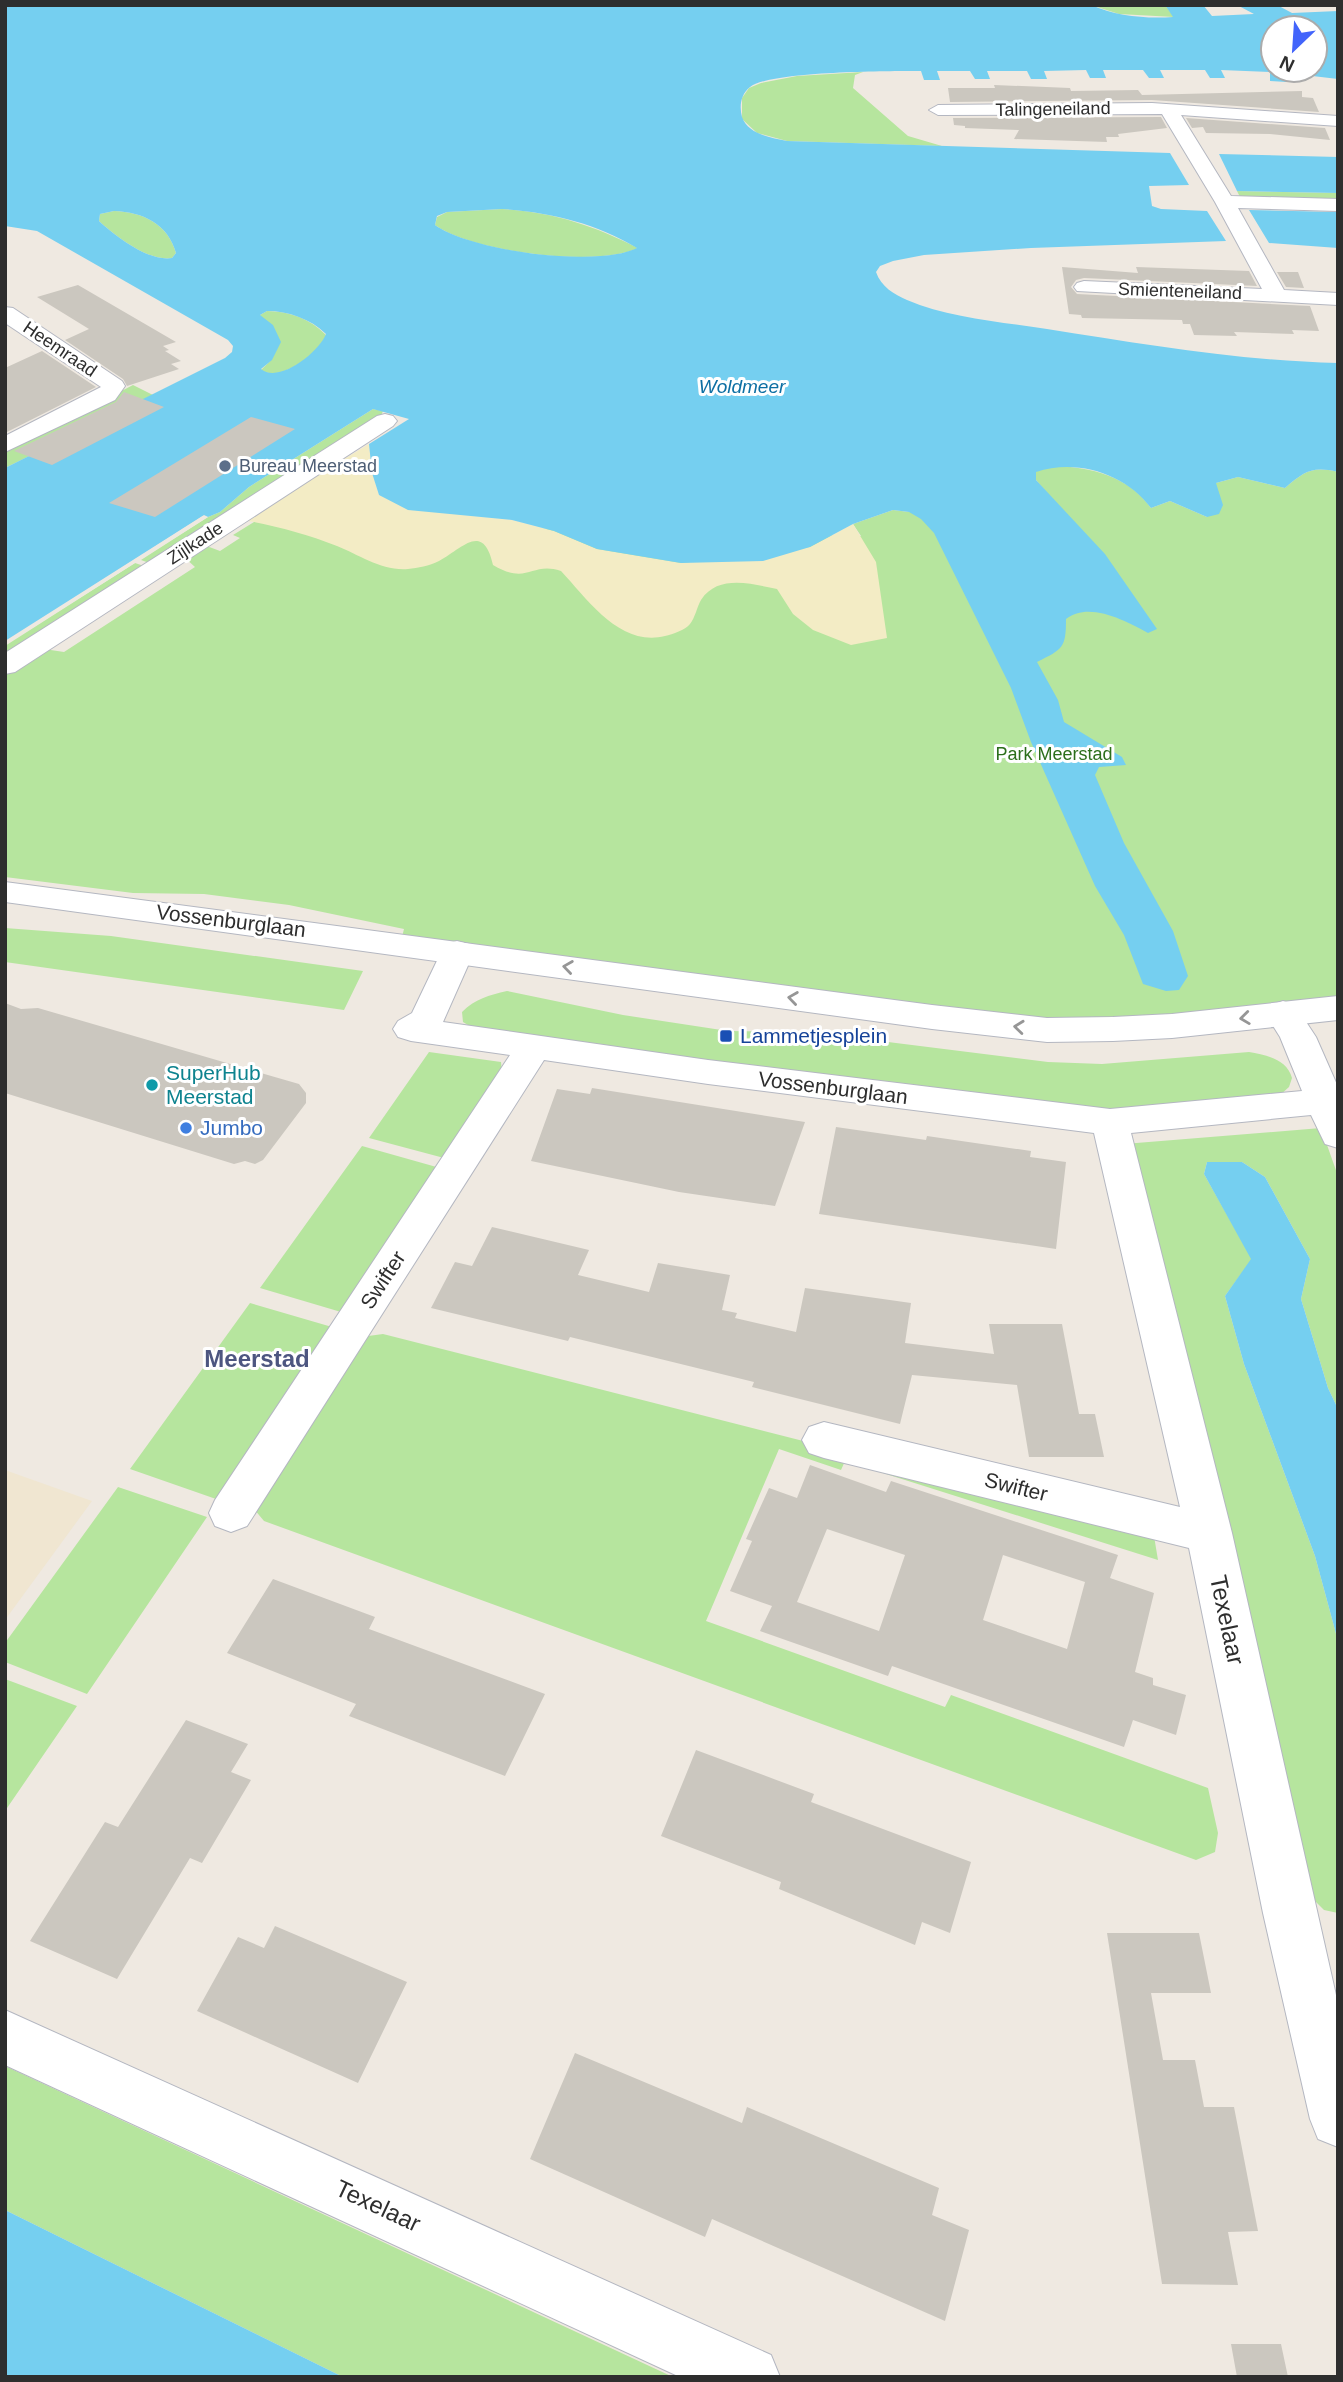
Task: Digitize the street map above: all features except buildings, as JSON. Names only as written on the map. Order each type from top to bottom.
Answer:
[{"type":"street","name":"Talingeneiland","points":[[938,110],[1168,109],[1338,121]]},
{"type":"street","points":[[1168,109],[1225,202],[1338,205]]},
{"type":"street","name":"Smienteneiland","points":[[1225,202],[1276,295]]},
{"type":"street","name":"Smienteneiland","points":[[1084,287],[1338,299]]},
{"type":"street","name":"Heemraad","points":[[5,313],[114,386],[107,395],[5,445]]},
{"type":"street","name":"Zijlkade","points":[[5,666],[385,421]]},
{"type":"street","name":"Vossenburglaan","points":[[5,892],[1011,1051],[1060,1054],[1146,1053],[1291,1025],[1338,1008]]},
{"type":"street","name":"Vossenburglaan","points":[[5,919],[56,921],[452,963]]},
{"type":"street","name":"Vossenburglaan","points":[[452,963],[426,1020],[411,1029],[1110,1122],[1331,1101]]},
{"type":"street","points":[[1291,1025],[1331,1101],[1338,1135]]},
{"type":"street","name":"Vossenburglaan","points":[[1291,1025],[1338,1033]]},
{"type":"street","name":"Swifter","points":[[231,1513],[534,1047]]},
{"type":"street","name":"Texelaar","points":[[1110,1122],[1209,1533],[1286,1899],[1338,2119]]},
{"type":"street","name":"Swifter","points":[[824,1440],[1209,1533]]},
{"type":"street","name":"Texelaar","points":[[5,2037],[749,2377]]},
{"type":"shaded area","points":[[5,1470],[92,1501],[5,1620]]},
{"type":"green space","points":[[1091,5],[1165,5],[1174,17],[1119,14]]},
{"type":"green space","points":[[863,72],[855,75],[853,88],[908,136],[942,146],[787,141],[757,133],[742,119],[742,98],[749,88],[761,83],[797,76]]},
{"type":"green space","points":[[1237,191],[1338,193],[1338,202],[1241,199]]},
{"type":"green space","points":[[502,209],[538,213],[572,221],[638,248],[594,257],[535,254],[477,243],[453,235],[435,225],[437,217],[447,212]]},
{"type":"green space","points":[[114,211],[144,217],[161,227],[176,253],[172,258],[153,256],[123,240],[99,221],[100,214]]},
{"type":"green space","points":[[267,311],[299,317],[314,324],[326,335],[316,350],[289,369],[279,373],[261,370],[272,359],[260,315]]},
{"type":"green space","points":[[133,385],[153,395],[5,468],[5,452]]},
{"type":"green space","points":[[373,409],[383,411],[381,416],[152,564],[141,560],[220,512],[249,487]]},
{"type":"green space","name":"Park Meerstad","points":[[1053,466],[1082,468],[1108,475],[1131,488],[1151,508],[1170,501],[1207,517],[1216,483],[1238,477],[1285,488],[1309,471],[1338,472],[1338,999],[1158,1019],[1069,1022],[978,1013],[402,937],[404,929],[289,905],[204,894],[133,893],[5,877],[5,674],[44,649],[64,652],[195,567],[184,557],[204,545],[220,551],[240,538],[233,535],[254,522],[861,536],[853,524],[893,510],[909,512],[1048,494],[1036,480],[1036,471]]},
{"type":"green space","points":[[135,563],[147,567],[5,658],[5,646]]},
{"type":"green space","points":[[5,928],[111,936],[363,971],[344,1010],[5,962]]},
{"type":"green space","points":[[507,991],[623,1015],[728,1031],[808,1032],[1048,1062],[1102,1064],[1249,1052],[1281,1062],[1292,1078],[1289,1087],[1279,1096],[1108,1111],[1052,1109],[476,1030],[463,1022],[462,1012],[472,1004]]},
{"type":"green space","points":[[429,1052],[501,1062],[502,1073],[444,1158],[369,1138]]},
{"type":"green space","points":[[1321,1128],[1338,1176],[1338,1409],[1328,1388],[1301,1299],[1310,1259],[1265,1177],[1242,1162],[1207,1162],[1204,1174],[1252,1259],[1225,1296],[1244,1364],[1315,1556],[1338,1641],[1338,1913],[1324,1910],[1304,1890],[1124,1144]]},
{"type":"green space","points":[[362,1146],[440,1168],[341,1312],[260,1288]]},
{"type":"green space","points":[[250,1303],[332,1327],[216,1499],[130,1469]]},
{"type":"green space","points":[[383,1334],[1153,1530],[1158,1560],[845,1461],[841,1470],[779,1449],[706,1621],[945,1707],[951,1695],[1208,1788],[1218,1833],[1215,1852],[1196,1860],[264,1521],[254,1509],[361,1337]]},
{"type":"green space","points":[[118,1487],[207,1517],[87,1694],[5,1662],[5,1643]]},
{"type":"green space","points":[[5,1679],[77,1706],[5,1811]]},
{"type":"green space","points":[[5,2066],[673,2377],[343,2377],[5,2210]]},
{"type":"sand","points":[[369,444],[372,472],[379,495],[463,515],[512,520],[554,531],[597,549],[681,563],[810,547],[853,524],[876,562],[887,638],[851,645],[813,630],[793,614],[777,589],[736,583],[726,584],[708,592],[701,600],[692,622],[685,628],[665,636],[649,638],[634,635],[607,619],[561,571],[505,571],[493,565],[484,544],[478,541],[464,545],[431,564],[398,569],[380,565],[314,538],[244,520]]},
{"type":"water","name":"Woldmeer","points":[[5,5],[1091,5],[1121,14],[1152,18],[1173,17],[1165,5],[1203,5],[1212,16],[1254,14],[1237,5],[1277,5],[1292,13],[1338,11],[1338,79],[1329,78],[1329,14],[1259,14],[1259,72],[1221,70],[1225,78],[1210,78],[1205,70],[1160,70],[1164,78],[1149,78],[1143,70],[1103,70],[1106,78],[1090,78],[1086,70],[1044,71],[1047,79],[1031,79],[1027,71],[987,71],[990,79],[975,79],[970,71],[937,71],[940,80],[924,80],[921,71],[831,73],[762,82],[747,90],[741,105],[742,117],[749,128],[787,141],[1170,153],[1189,185],[1149,186],[1152,206],[1161,209],[1207,211],[1226,241],[924,255],[880,266],[876,272],[878,277],[885,286],[907,300],[958,315],[1192,351],[1338,363],[1338,472],[1309,471],[1285,488],[1238,477],[1216,483],[1223,505],[1219,514],[1207,517],[1170,501],[1151,508],[1128,486],[1100,472],[1068,467],[1036,472],[1036,480],[1105,554],[1157,629],[1148,633],[1129,623],[1096,612],[1075,614],[1066,619],[1064,642],[1058,650],[1037,662],[1058,700],[1064,722],[1122,757],[1126,765],[1099,767],[1095,775],[1124,843],[1173,931],[1188,976],[1179,990],[1166,991],[1143,984],[1124,935],[1095,886],[1031,742],[1011,688],[934,533],[921,519],[909,512],[893,510],[853,524],[810,547],[763,561],[681,563],[597,549],[554,531],[512,520],[408,510],[379,495],[372,473],[369,444],[409,419],[373,409],[249,487],[220,512],[208,517],[203,516],[5,642],[5,468],[225,358],[232,352],[233,346],[228,340],[37,231],[5,226]],"holes":[[[502,209],[572,220],[589,225],[637,248],[618,254],[594,256],[534,254],[476,242],[435,225],[437,216],[447,212]],[[114,211],[144,217],[161,227],[176,253],[172,258],[153,256],[123,240],[99,221],[100,214]],[[267,311],[291,314],[306,320],[326,334],[315,349],[298,364],[269,373],[261,369],[272,360],[281,342],[273,325],[260,315]]]},
{"type":"water","points":[[1219,154],[1338,157],[1338,193],[1237,191]]},
{"type":"water","points":[[1249,210],[1338,212],[1338,248],[1269,243]]},
{"type":"water","points":[[1207,1162],[1242,1162],[1265,1177],[1310,1259],[1301,1299],[1328,1388],[1338,1409],[1338,1641],[1315,1556],[1244,1364],[1225,1296],[1251,1259],[1204,1174]]},
{"type":"water","points":[[5,2210],[343,2377],[5,2377]]},
{"type":"pier","points":[[204,515],[208,517],[5,645],[5,641]]},
{"type":"place","name":"Bureau Meerstad","points":[[225,466]]},
{"type":"place","name":"Lammetjesplein","points":[[726,1036]]},
{"type":"place","name":"SuperHub Meerstad","points":[[152,1085]]},
{"type":"place","name":"Jumbo","points":[[186,1128]]},
{"type":"district","name":"Meerstad","points":[[257,1359]]}]
